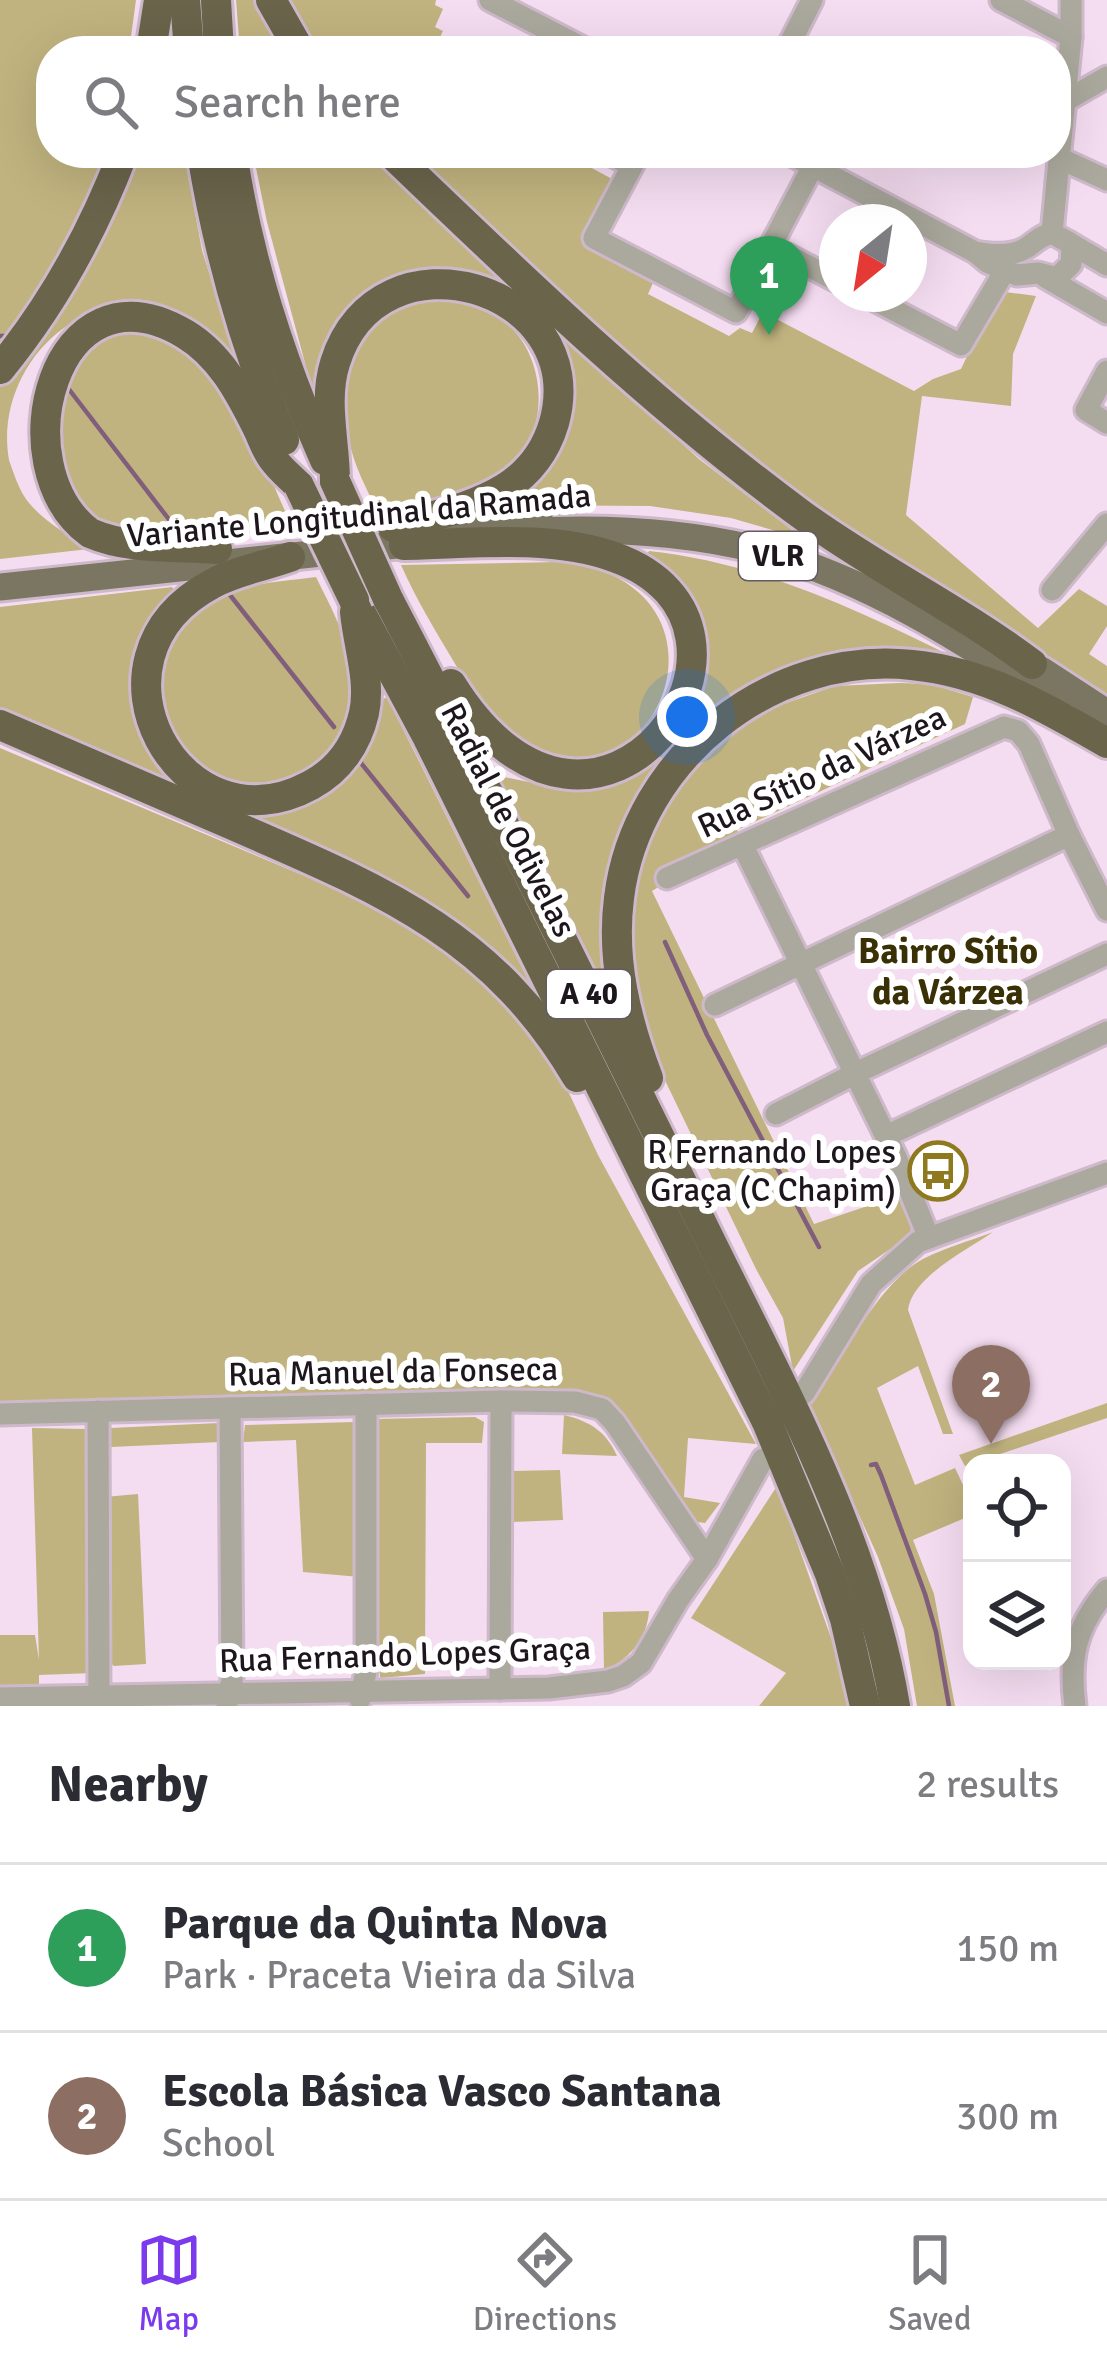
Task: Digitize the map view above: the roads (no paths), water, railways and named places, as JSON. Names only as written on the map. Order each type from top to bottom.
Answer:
[{"type":"highway","points":[[153,36],[159,0]]},
{"type":"highway","points":[[185,0],[187,36]]},
{"type":"highway","points":[[216,0],[218,36]]},
{"type":"highway","points":[[271,0],[291,36]]},
{"type":"highway","points":[[0,369],[79,252],[116,168]]},
{"type":"highway","name":"Radial de Odivelas","points":[[205,168],[236,308],[299,486],[489,860],[775,1462],[810,1522],[845,1619],[865,1706]]},
{"type":"highway","name":"Radial de Odivelas","points":[[235,168],[265,301],[306,418],[388,598],[794,1392],[857,1559],[895,1706]]},
{"type":"highway","points":[[407,168],[721,454],[837,539],[1032,664]]},
{"type":"highway","points":[[335,482],[329,400],[332,377],[343,342],[362,317],[388,297],[442,283],[476,287],[516,309],[545,345],[558,384],[555,418],[539,456],[527,471],[489,497],[398,536]]},
{"type":"highway","points":[[217,549],[104,538],[71,522],[44,498],[31,480],[19,446],[20,412],[32,376],[65,339],[113,319],[151,321],[183,333],[213,356],[246,405],[272,458],[299,486]]},
{"type":"highway","points":[[388,598],[423,638],[491,738],[545,769],[589,772],[629,761],[661,736],[684,699],[691,656],[681,611],[670,594],[631,564],[597,552],[541,544],[398,536]]},
{"type":"highway","points":[[290,557],[232,575],[200,591],[170,618],[151,652],[145,686],[159,741],[200,784],[233,796],[272,798],[307,788],[338,765],[356,736],[366,701],[354,600]]},
{"type":"highway","points":[[794,1392],[645,1070],[621,988],[618,900],[646,810],[689,750],[726,717],[797,680],[857,665],[912,665],[978,679],[1029,698],[1107,739]]},
{"type":"highway","points":[[0,725],[343,873],[437,926],[501,978],[568,1061],[775,1462]]},
{"type":"main road","name":"Variante Longitudinal da Ramada","points":[[0,587],[290,557],[562,513],[670,517],[734,528],[849,564],[1032,664],[1107,712]]},
{"type":"main road","name":"Variante Longitudinal da Ramada","points":[[0,572],[398,536],[597,528],[683,536],[756,549],[838,578],[897,606],[991,660],[1107,739]]},
{"type":"street","points":[[490,0],[531,10],[568,36]]},
{"type":"street","points":[[794,36],[812,0]]},
{"type":"street","points":[[1001,0],[1069,36]]},
{"type":"street","points":[[1071,37],[1073,1]]},
{"type":"street","points":[[1071,98],[1107,77]]},
{"type":"street","points":[[1071,164],[1107,180]]},
{"type":"street","points":[[630,168],[594,238],[736,312],[812,168]]},
{"type":"street","points":[[817,168],[1022,277],[1060,275],[1072,256],[1060,237],[1059,168]]},
{"type":"street","points":[[975,252],[1013,253],[1039,236],[1060,237],[1107,266]]},
{"type":"street","points":[[770,246],[819,271]]},
{"type":"street","points":[[1030,246],[1029,261],[1042,275],[1107,314]]},
{"type":"street","points":[[898,312],[961,345],[1002,270]]},
{"type":"street","points":[[1107,370],[1086,410],[1107,423]]},
{"type":"street","points":[[1052,590],[1107,524]]},
{"type":"street","name":"Rua Sítio da Várzea","points":[[668,878],[1004,727],[1018,730],[1029,744],[1069,835]]},
{"type":"street","points":[[715,1005],[1069,835],[1107,910]]},
{"type":"street","points":[[743,846],[886,1136],[929,1238]]},
{"type":"street","points":[[776,1114],[1107,954]]},
{"type":"street","points":[[886,1136],[1107,1032]]},
{"type":"street","points":[[794,1392],[871,1284],[918,1242],[1107,1173]]},
{"type":"street","points":[[500,1689],[501,1400]]},
{"type":"street","name":"Rua Manuel da Fonseca","points":[[0,1414],[575,1402],[602,1409],[615,1423],[707,1559]]},
{"type":"street","points":[[360,1699],[366,1672],[366,1404]]},
{"type":"street","points":[[227,1700],[232,1682],[230,1408]]},
{"type":"street","points":[[98,1412],[98,1696]]},
{"type":"street","name":"Rua Fernando Lopes Graça","points":[[0,1698],[360,1699],[500,1689],[549,1697],[608,1682],[641,1663],[677,1600],[775,1462]]},
{"type":"street","points":[[1075,1706],[1071,1669],[1082,1630],[1107,1590]]},
{"type":"waterway","points":[[0,336],[5,336]]},
{"type":"waterway","points":[[68,388],[174,526]]},
{"type":"waterway","points":[[230,595],[334,727]]},
{"type":"waterway","points":[[361,763],[468,896]]},
{"type":"waterway","points":[[665,942],[707,1035],[819,1247]]},
{"type":"waterway","points":[[871,1465],[876,1464],[881,1475],[925,1594],[949,1706]]},
{"type":"place","name":"Parque da Quinta Nova","points":[[769,335]]},
{"type":"place","name":"R Fernando Lopes Graça (C Chapim)","points":[[938,1171]]},
{"type":"place","name":"Escola Básica Vasco Santana","points":[[991,1444]]},
{"type":"district","name":"Bairro Sítio da Várzea","points":[[948,972]]}]
